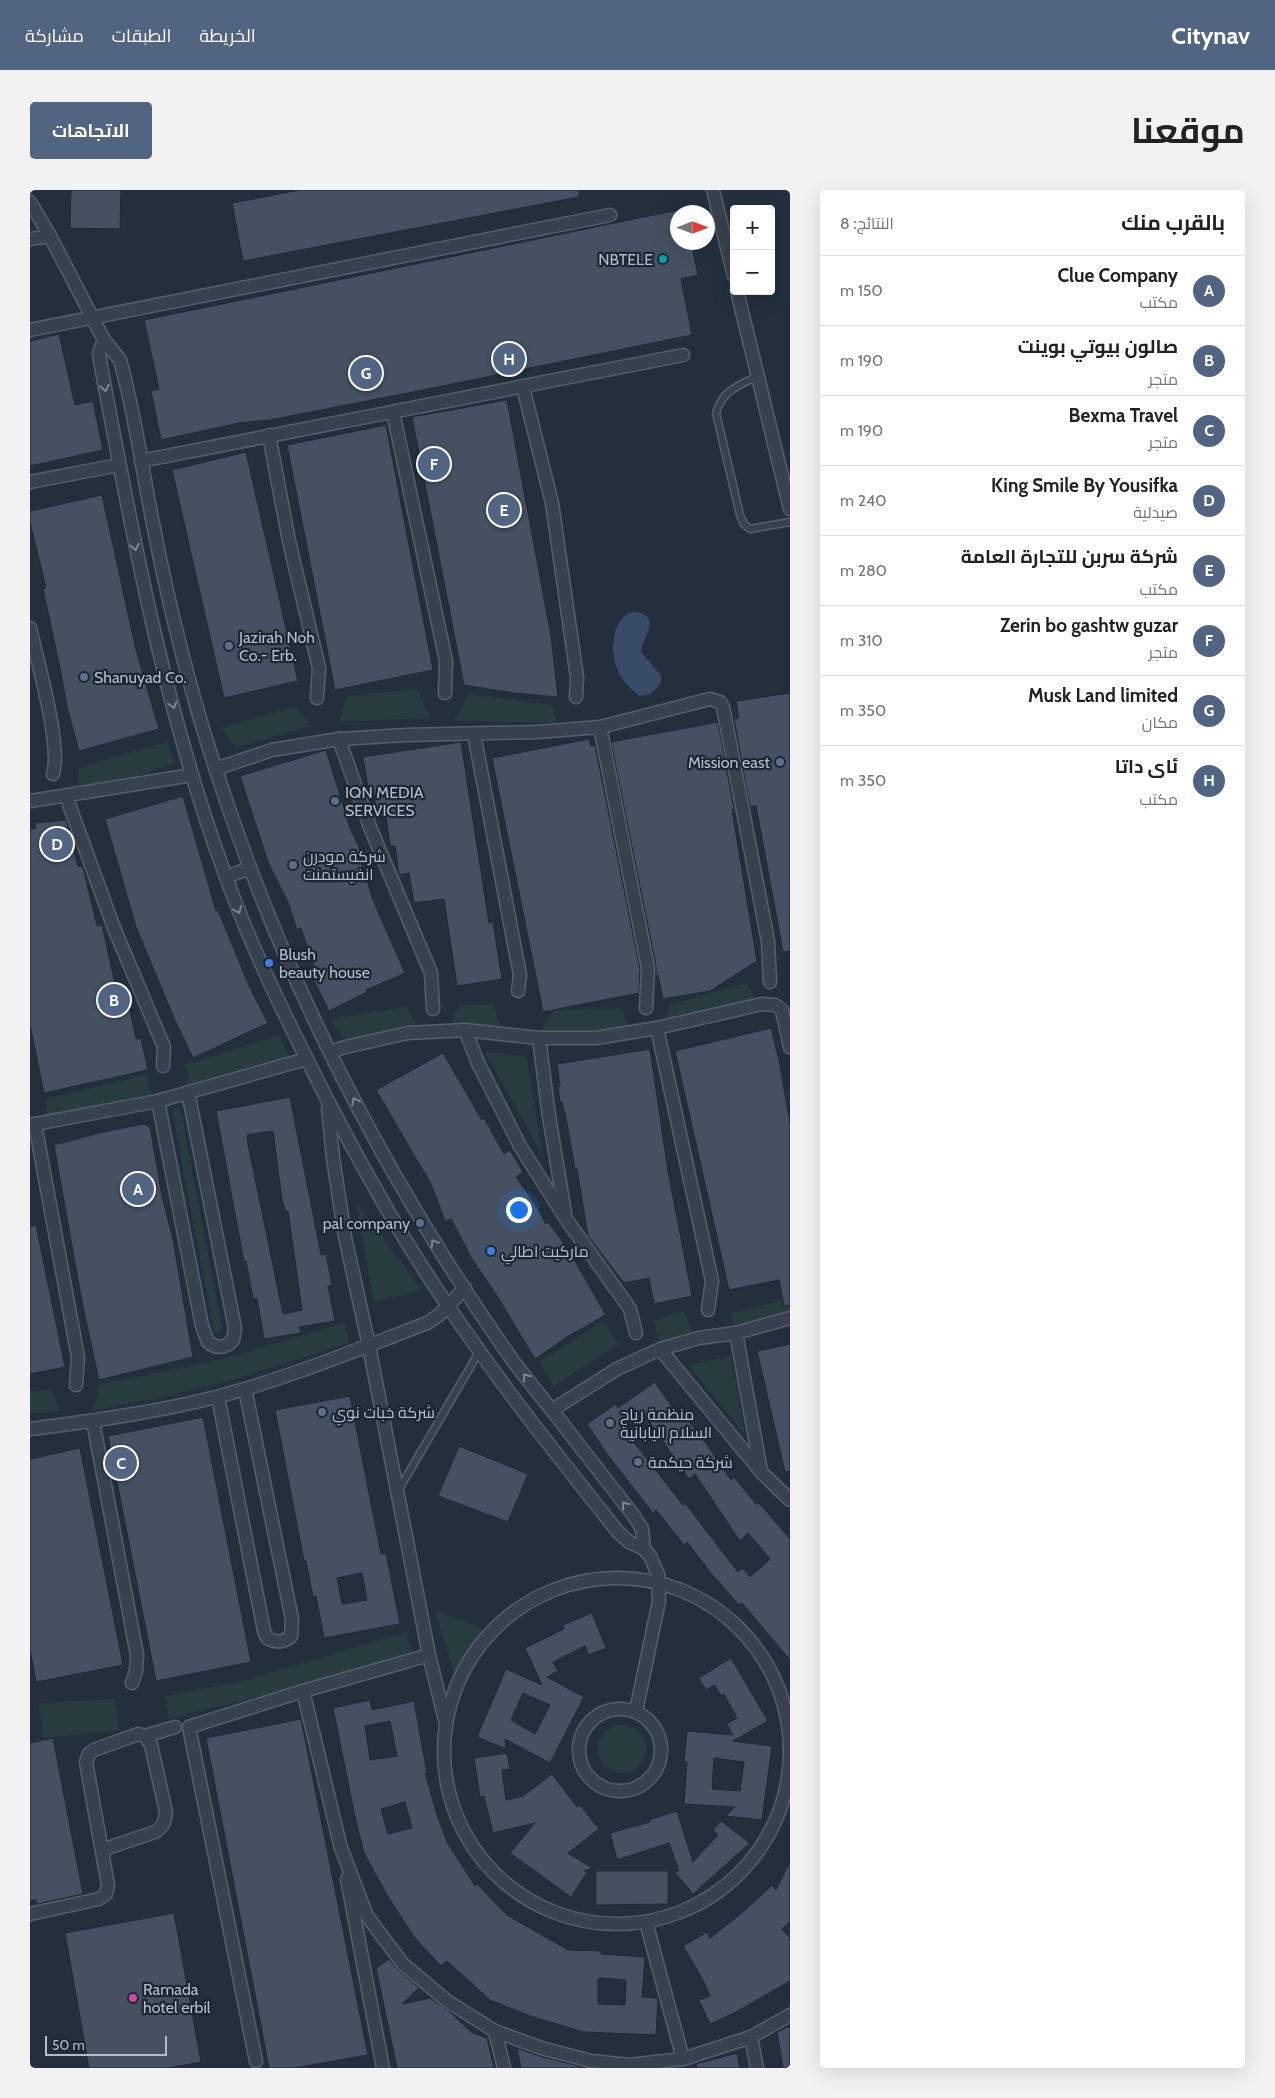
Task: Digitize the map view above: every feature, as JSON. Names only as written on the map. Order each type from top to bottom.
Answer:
[{"type":"street","points":[[713,190],[730,260]]},
{"type":"street","points":[[30,202],[50,236],[104,340],[120,360],[176,628],[215,769],[250,868],[287,959],[330,1053],[384,1158],[431,1238],[506,1352],[634,1516],[642,1529],[644,1549],[654,1565],[660,1583],[659,1601],[636,1711]]},
{"type":"street","points":[[30,330],[610,215]]},
{"type":"street","points":[[30,239],[50,236]]},
{"type":"street","points":[[738,295],[790,509]]},
{"type":"street","points":[[104,340],[99,353],[100,366],[154,635],[192,775],[226,877],[257,957],[306,1059],[357,1158],[447,1306],[511,1395],[618,1532],[629,1542],[644,1549]]},
{"type":"street","points":[[141,461],[682,355]]},
{"type":"street","points":[[523,387],[552,503],[577,677],[576,697]]},
{"type":"street","points":[[393,412],[446,661],[445,693]]},
{"type":"street","points":[[269,435],[288,541],[319,668],[317,698]]},
{"type":"street","points":[[30,482],[119,465]]},
{"type":"street","points":[[30,628],[55,744],[56,764],[53,774]]},
{"type":"street","points":[[154,635],[176,628]]},
{"type":"street","points":[[215,769],[272,750],[339,739],[537,732],[600,727],[710,699],[720,702],[723,707],[768,941],[770,982]]},
{"type":"street","points":[[600,727],[648,968],[646,1008]]},
{"type":"street","points":[[474,734],[520,975],[518,991]]},
{"type":"street","points":[[339,739],[370,827],[431,972],[433,1009]]},
{"type":"street","points":[[30,802],[192,775]]},
{"type":"street","points":[[66,796],[114,928],[164,1047],[163,1066]]},
{"type":"street","points":[[226,877],[250,868]]},
{"type":"street","points":[[330,1053],[341,1048],[408,1033],[465,1030],[539,1038],[596,1038],[658,1028],[762,1004],[775,1004],[782,1010],[790,1046]]},
{"type":"street","points":[[658,1028],[712,1281],[708,1310]]},
{"type":"street","points":[[465,1030],[478,1063],[520,1146],[566,1219],[630,1309],[636,1333]]},
{"type":"street","points":[[539,1038],[549,1116],[566,1219]]},
{"type":"street","points":[[76,1385],[78,1357],[33,1124],[158,1101],[306,1059]]},
{"type":"street","points":[[158,1101],[202,1326],[208,1342],[217,1347],[224,1346],[233,1340],[235,1328],[188,1092]]},
{"type":"street","points":[[328,1100],[333,1158],[344,1228],[429,1655],[446,1725],[445,1769],[453,1804],[464,1831],[488,1867],[521,1896],[540,1907],[560,1915],[602,1924],[646,1922],[671,1916],[687,1910],[718,1892],[738,1876],[755,1856],[769,1834],[780,1810],[787,1785],[790,1759],[789,1732],[784,1706],[763,1658],[753,1644],[729,1619],[708,1604],[684,1591],[660,1583],[636,1579],[588,1580],[556,1589],[521,1607],[502,1622],[470,1660],[459,1681],[446,1725]]},
{"type":"street","points":[[30,1429],[93,1421],[218,1397],[305,1370],[428,1324],[464,1288]]},
{"type":"street","points":[[552,1410],[617,1369],[660,1349],[699,1338],[736,1333],[790,1318]]},
{"type":"street","points":[[736,1333],[762,1473]]},
{"type":"street","points":[[660,1349],[762,1473],[790,1500]]},
{"type":"street","points":[[218,1397],[264,1631],[267,1638],[280,1642],[291,1636],[291,1612],[245,1389]]},
{"type":"street","points":[[93,1421],[137,1654],[136,1671],[132,1683]]},
{"type":"street","points":[[256,2061],[189,1728],[303,1691],[429,1655]]},
{"type":"street","points":[[303,1691],[341,1848],[382,2068]]},
{"type":"street","points":[[623,1708],[636,1711],[648,1719],[656,1729],[661,1742],[659,1762],[648,1780],[637,1788],[624,1791],[610,1790],[598,1785],[581,1764],[579,1750],[581,1736],[587,1724],[610,1709],[623,1708]]},
{"type":"street","points":[[30,1914],[99,1899],[106,1894],[108,1885],[86,1762],[89,1754],[138,1734],[145,1736],[176,1727]]},
{"type":"street","points":[[102,1850],[162,1828],[166,1812],[151,1745],[145,1736]]},
{"type":"street","points":[[341,1848],[367,1916],[403,1964],[446,2001],[495,2031],[541,2048],[591,2061],[630,2067],[683,2058],[751,2037],[790,2015]]},
{"type":"street","points":[[646,1922],[683,2058]]},
{"type":"street","points":[[495,2031],[504,2068]]},
{"type":"street","points":[[751,2037],[757,2068]]},
{"type":"lane","points":[[758,376],[731,389],[719,404],[716,413],[740,515],[744,524],[750,529],[756,529],[790,522]]},
{"type":"lane","points":[[396,1493],[479,1352]]},
{"type":"green space","points":[[417,689],[430,718],[339,722],[347,696]]},
{"type":"green space","points":[[468,694],[552,705],[557,723],[454,721]]},
{"type":"green space","points":[[296,706],[311,726],[235,747],[220,728]]},
{"type":"green space","points":[[168,741],[175,764],[77,794],[79,768]]},
{"type":"green space","points":[[746,983],[757,1002],[662,1030],[669,1005]]},
{"type":"green space","points":[[493,1004],[501,1028],[451,1026],[458,1006]]},
{"type":"green space","points":[[407,1007],[418,1029],[347,1041],[330,1019]]},
{"type":"green space","points":[[622,1009],[630,1032],[540,1032],[554,1010]]},
{"type":"green space","points":[[279,1035],[290,1058],[186,1090],[189,1076],[184,1065]]},
{"type":"green space","points":[[485,1052],[526,1056],[543,1156]]},
{"type":"green space","points":[[148,1074],[148,1088],[157,1098],[44,1120],[47,1099]]},
{"type":"green space","points":[[175,1109],[181,1111],[222,1327],[218,1333],[214,1331],[173,1115]]},
{"type":"green space","points":[[356,1202],[422,1290],[374,1302]]},
{"type":"green space","points":[[790,1299],[790,1318],[735,1330],[731,1313]]},
{"type":"green space","points":[[684,1311],[692,1333],[660,1344],[654,1321]]},
{"type":"green space","points":[[604,1321],[619,1344],[554,1386],[539,1362]]},
{"type":"green space","points":[[344,1323],[349,1343],[229,1381],[159,1398],[89,1411],[97,1400],[98,1385],[223,1359]]},
{"type":"green space","points":[[731,1356],[745,1435],[688,1365]]},
{"type":"green space","points":[[51,1389],[60,1411],[30,1414],[30,1391]]},
{"type":"green space","points":[[435,1610],[488,1631],[457,1682]]},
{"type":"green space","points":[[407,1632],[411,1652],[314,1685],[169,1718],[165,1696],[239,1682]]},
{"type":"green space","points":[[115,1699],[119,1730],[43,1738],[39,1703]]},
{"type":"green space","points":[[617,1725],[627,1725],[639,1732],[646,1744],[646,1754],[639,1766],[627,1773],[617,1773],[609,1769],[602,1762],[598,1754],[598,1744],[602,1736],[609,1729]]},
{"type":"water","points":[[633,612],[648,617],[649,627],[641,652],[661,675],[661,683],[651,694],[640,696],[625,683],[620,674],[616,666],[613,647],[617,627],[627,614]]},
{"type":"building","points":[[71,190],[121,190],[120,229],[70,228]]},
{"type":"building","points":[[300,190],[579,190],[579,197],[243,261],[232,203]]},
{"type":"building","points":[[670,212],[670,250],[693,250],[698,275],[681,279],[692,335],[413,392],[270,420],[239,423],[161,440],[151,391],[159,389],[144,320]]},
{"type":"building","points":[[59,334],[75,405],[93,401],[103,450],[30,466],[30,341]]},
{"type":"building","points":[[507,400],[551,636],[558,697],[514,693],[464,685],[412,417]]},
{"type":"building","points":[[386,425],[433,670],[335,690],[287,445]]},
{"type":"building","points":[[246,452],[298,681],[224,698],[172,470]]},
{"type":"building","points":[[102,495],[136,650],[159,729],[79,751],[67,707],[43,589],[46,588],[30,522],[30,511]]},
{"type":"building","points":[[790,693],[790,951],[783,952],[756,806],[750,807],[734,719],[739,718],[736,701]]},
{"type":"building","points":[[718,722],[734,809],[732,810],[757,961],[710,991],[663,999],[658,975],[656,976],[656,966],[611,742]]},
{"type":"building","points":[[589,739],[591,746],[595,745],[640,969],[639,993],[543,1012],[492,758]]},
{"type":"building","points":[[461,742],[489,923],[493,922],[502,979],[457,986],[444,899],[414,903],[409,873],[399,875],[395,846],[390,846],[386,816],[377,817],[373,787],[368,788],[363,757]]},
{"type":"building","points":[[326,750],[350,828],[362,854],[359,855],[373,900],[405,973],[366,990],[367,992],[329,1011],[313,978],[317,976],[301,928],[297,930],[288,902],[268,862],[240,776]]},
{"type":"building","points":[[183,796],[216,911],[218,910],[250,988],[268,1023],[193,1058],[136,927],[105,819]]},
{"type":"building","points":[[66,820],[78,866],[83,867],[97,926],[102,925],[115,984],[120,983],[126,1010],[130,1010],[136,1039],[141,1038],[148,1070],[44,1093],[30,1025],[30,830],[36,828],[35,823]]},
{"type":"building","points":[[771,1028],[779,1060],[790,1123],[790,1305],[784,1306],[779,1280],[729,1290],[675,1051]]},
{"type":"building","points":[[650,1049],[668,1171],[692,1296],[654,1304],[649,1278],[624,1283],[588,1236],[577,1169],[575,1169],[562,1102],[560,1102],[557,1064]]},
{"type":"building","points":[[443,1053],[504,1154],[510,1150],[523,1172],[516,1177],[537,1207],[546,1224],[548,1222],[568,1249],[606,1315],[570,1335],[535,1359],[496,1294],[472,1259],[451,1219],[445,1221],[431,1184],[376,1090]]},
{"type":"building","points":[[290,1097],[321,1255],[326,1254],[332,1285],[328,1286],[335,1321],[299,1327],[301,1333],[264,1339],[257,1298],[253,1299],[246,1261],[244,1262],[216,1111]],"holes":[[[273,1131],[282,1200],[286,1212],[288,1211],[302,1310],[283,1314],[247,1135]]]},
{"type":"building","points":[[144,1124],[150,1127],[162,1196],[173,1239],[193,1357],[99,1380],[82,1302],[54,1145],[103,1132]]},
{"type":"building","points":[[36,1225],[65,1367],[30,1374],[30,1226]]},
{"type":"building","points":[[790,1344],[790,1471],[785,1472],[757,1351]]},
{"type":"building","points":[[655,1382],[678,1416],[682,1413],[703,1439],[731,1480],[734,1477],[757,1505],[759,1503],[790,1539],[790,1660],[742,1603],[739,1605],[710,1572],[687,1542],[684,1545],[656,1510],[653,1513],[607,1454],[587,1424],[616,1404],[618,1408]],"holes":[[[642,1411],[689,1479],[695,1474],[740,1541],[748,1533],[770,1559],[750,1577],[742,1568],[738,1572],[685,1503],[683,1505],[621,1426]]]},
{"type":"building","points":[[350,1396],[381,1554],[386,1553],[400,1624],[324,1638],[316,1596],[313,1597],[306,1561],[304,1561],[275,1410]],"holes":[[[362,1573],[367,1600],[342,1604],[337,1578]]]},
{"type":"building","points":[[203,1417],[251,1662],[156,1681],[108,1436]]},
{"type":"building","points":[[459,1446],[528,1474],[508,1522],[438,1496]]},
{"type":"building","points":[[80,1448],[123,1665],[36,1682],[30,1649],[30,1459]]},
{"type":"building","points":[[592,1613],[606,1648],[589,1655],[585,1646],[553,1662],[558,1671],[547,1677],[584,1697],[550,1763],[505,1739],[506,1749],[477,1737],[506,1669],[542,1685],[525,1648],[564,1629],[563,1625]],"holes":[[[523,1693],[550,1705],[535,1734],[511,1720]]]},
{"type":"building","points":[[731,1658],[768,1721],[733,1741],[772,1746],[762,1820],[726,1816],[735,1807],[684,1804],[687,1762],[684,1761],[687,1731],[733,1735],[727,1724],[737,1718],[724,1694],[721,1696],[715,1685],[706,1690],[699,1678]],"holes":[[[714,1758],[744,1762],[740,1791],[712,1789]]]},
{"type":"building","points":[[370,1700],[372,1710],[414,1701],[427,1773],[425,1773],[438,1818],[447,1842],[475,1886],[477,1884],[507,1915],[568,1950],[601,1951],[601,1954],[645,1957],[642,1997],[658,1998],[656,2035],[584,2032],[533,2017],[490,2000],[447,1961],[441,1966],[414,1937],[387,1895],[364,1853],[333,1708]],"holes":[[[390,1721],[397,1756],[370,1760],[365,1726]],[[405,1802],[412,1828],[388,1834],[381,1809]],[[598,1979],[626,1980],[625,2005],[598,2004]]]},
{"type":"building","points":[[301,1719],[368,2055],[294,2068],[269,2068],[206,1738]]},
{"type":"building","points":[[53,1738],[83,1894],[37,1904],[36,1900],[30,1901],[30,1743]]},
{"type":"building","points":[[507,1753],[510,1769],[502,1770],[506,1800],[523,1796],[552,1774],[577,1807],[580,1805],[599,1829],[568,1853],[592,1868],[584,1871],[588,1871],[571,1897],[510,1853],[535,1823],[493,1833],[484,1796],[480,1797],[474,1758]]},
{"type":"building","points":[[677,1811],[693,1862],[718,1835],[713,1830],[721,1821],[750,1843],[693,1894],[674,1871],[679,1871],[669,1843],[617,1860],[610,1833],[650,1822],[649,1820]]},
{"type":"building","points":[[790,1862],[790,1922],[782,1929],[790,1938],[790,1981],[736,2012],[710,2024],[699,2000],[710,1996],[683,1946],[707,1932],[710,1938],[743,1912],[772,1885],[776,1890]]},
{"type":"building","points":[[596,1871],[668,1871],[668,1904],[596,1905]]},
{"type":"building","name":"Ramada hotel erbil","points":[[174,1913],[201,2062],[168,2068],[89,2068],[65,1933]]},
{"type":"building","points":[[389,1959],[398,1970],[419,1988],[402,2004],[430,1998],[451,2013],[471,2032],[487,2038],[494,2068],[397,2068],[376,1968]]},
{"type":"building","points":[[790,2026],[790,2068],[783,2068],[777,2032]]},
{"type":"building","points":[[517,2048],[539,2056],[579,2066],[578,2068],[521,2068]]},
{"type":"building","points":[[737,2053],[740,2068],[697,2068],[696,2064]]},
{"type":"place","name":"NBTELE","points":[[663,259]]},
{"type":"place","name":"ئای داتا","points":[[509,359]]},
{"type":"place","name":"Musk Land limited","points":[[366,373]]},
{"type":"place","name":"Zerin bo gashtw guzar","points":[[434,464]]},
{"type":"place","name":"شركة سربن للتجارة العامة","points":[[504,510]]},
{"type":"place","name":"Jazirah Noh Co.- Erb.","points":[[229,646]]},
{"type":"place","name":"Shanuyad Co.","points":[[84,677]]},
{"type":"place","name":"Mission east","points":[[780,762]]},
{"type":"place","name":"IQN MEDIA SERVICES","points":[[335,801]]},
{"type":"place","name":"King Smile By Yousifka","points":[[57,844]]},
{"type":"place","name":"شركة مودرن انفيستمنت","points":[[293,865]]},
{"type":"place","name":"Blush beauty house","points":[[269,963]]},
{"type":"place","name":"صالون بيوتي بوينت","points":[[114,1000]]},
{"type":"place","name":"Clue Company","points":[[138,1189]]},
{"type":"place","name":"pal company","points":[[420,1223]]},
{"type":"place","name":"ماركيت اطالي","points":[[491,1251]]},
{"type":"place","name":"شركة خبات نوي","points":[[322,1412]]},
{"type":"place","name":"منظمة رياح السلام اليابانية","points":[[610,1423]]},
{"type":"place","name":"شركة حيكمة","points":[[638,1462]]},
{"type":"place","name":"Bexma Travel","points":[[121,1463]]},
{"type":"place","name":"Ramada hotel erbil","points":[[133,1998]]}]
